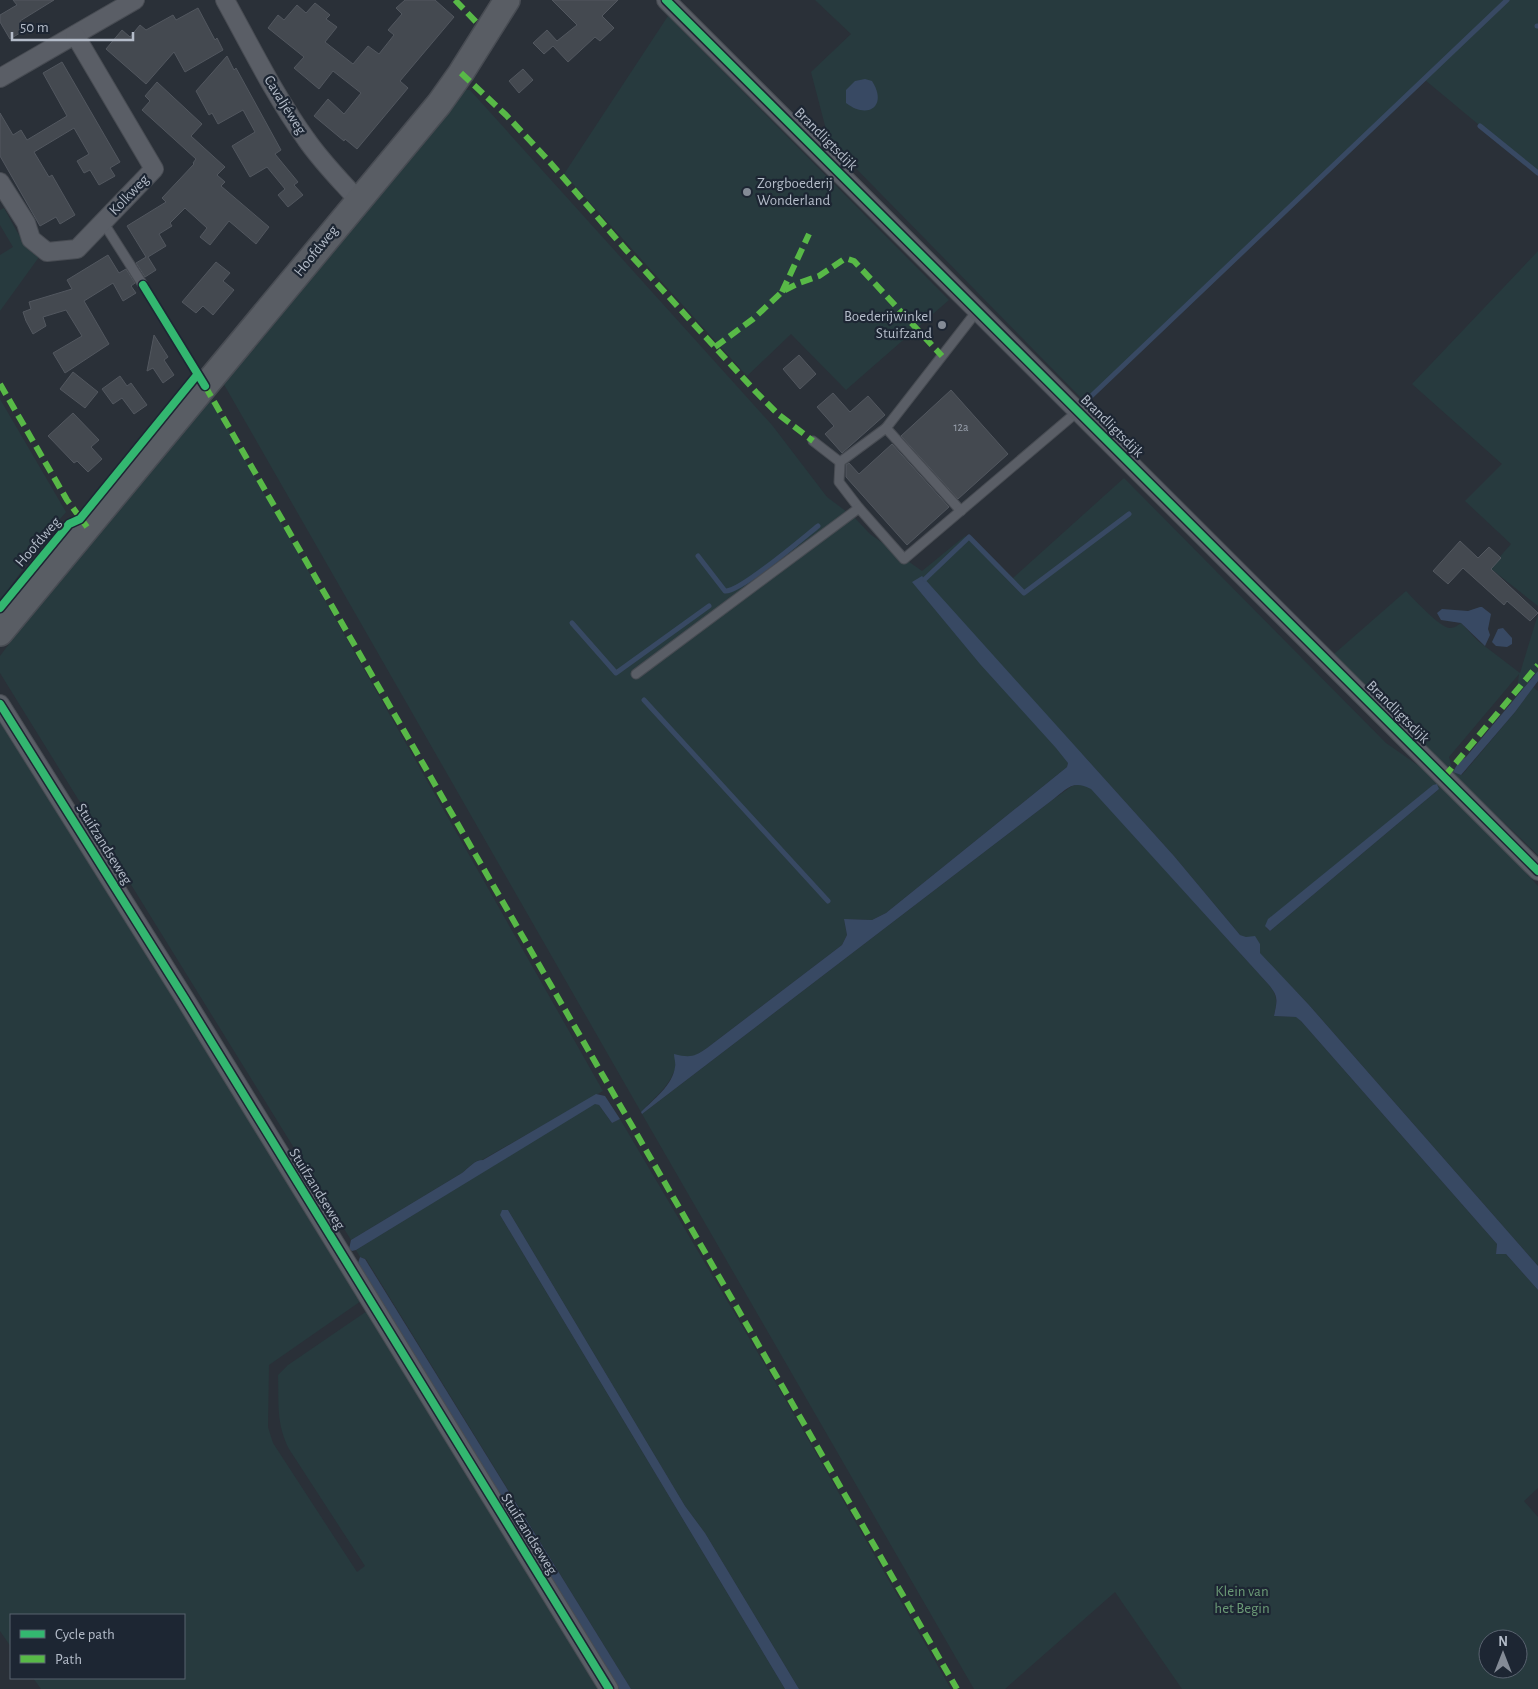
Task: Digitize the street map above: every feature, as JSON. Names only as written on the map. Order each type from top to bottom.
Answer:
[{"type":"street","points":[[0,78],[134,0]]},
{"type":"street","name":"Cavaljéweg","points":[[225,0],[278,96],[305,138],[358,200]]},
{"type":"street","name":"Hoofdweg","points":[[0,633],[439,104],[507,0]]},
{"type":"street","name":"Brandligtsdijk","points":[[666,0],[1538,871]]},
{"type":"street","name":"Kolkweg","points":[[0,182],[26,222],[31,239],[47,252],[76,250],[154,169],[75,34]]},
{"type":"street","name":"Stuifzandseweg","points":[[0,704],[185,999],[609,1689]]},
{"type":"lane","points":[[103,222],[143,285]]},
{"type":"lane","points":[[840,462],[886,428],[977,311]]},
{"type":"lane","points":[[840,462],[840,482],[859,508],[904,558],[1078,412]]},
{"type":"lane","points":[[886,428],[961,511]]},
{"type":"lane","points":[[813,441],[840,462]]},
{"type":"lane","points":[[636,674],[859,508]]},
{"type":"green space","points":[[815,0],[1538,0],[1538,174],[1425,80],[1159,329],[1085,402],[829,141],[811,72],[851,34]]},
{"type":"green space","points":[[668,16],[949,300],[846,390],[791,334],[747,376],[564,174]]},
{"type":"green space","points":[[465,90],[470,90],[772,425],[827,497],[855,518],[870,534],[922,571],[965,536],[1013,578],[1124,478],[1386,743],[1442,782],[1538,886],[1538,1266],[1309,1005],[1259,953],[1260,944],[1240,935],[1174,856],[1082,754],[1068,763],[1067,767],[886,913],[872,920],[844,919],[847,935],[842,945],[707,1048],[694,1057],[684,1057],[665,1087],[641,1112],[222,381],[420,148]],"holes":[[[1439,789],[1270,931],[1266,928],[1426,792]]]},
{"type":"green space","points":[[4,208],[23,241],[39,257],[0,311],[0,255],[13,247],[0,225],[0,210]]},
{"type":"green space","points":[[1538,251],[1538,606],[1490,568],[1511,544],[1465,501],[1502,464],[1412,384]]},
{"type":"green space","points":[[209,396],[603,1091],[479,1160],[462,1173],[351,1240],[0,673],[0,656],[30,616]]},
{"type":"green space","points":[[0,399],[66,512],[53,527],[0,601]]},
{"type":"green space","points":[[1406,591],[1427,612],[1446,627],[1455,627],[1461,623],[1478,641],[1520,673],[1538,614],[1538,671],[1516,697],[1519,674],[1449,757],[1453,772],[1462,775],[1515,712],[1533,687],[1538,691],[1538,855],[1452,773],[1334,654]]},
{"type":"green space","points":[[0,713],[361,1301],[269,1365],[268,1427],[273,1443],[357,1572],[365,1566],[285,1440],[279,1413],[278,1375],[288,1365],[367,1311],[600,1689],[41,1689],[34,1679],[185,1679],[185,1614],[10,1614],[10,1646],[0,1631]]},
{"type":"green space","name":"Klein van het Begin","points":[[1081,784],[1091,788],[1269,985],[1276,999],[1274,1016],[1297,1017],[1301,1021],[1497,1244],[1496,1253],[1506,1254],[1538,1290],[1538,1488],[1524,1501],[1538,1517],[1538,1689],[1182,1689],[1115,1592],[1005,1689],[974,1689],[642,1114],[1072,786]]},
{"type":"green space","points":[[595,1103],[599,1105],[612,1123],[620,1119],[781,1392],[951,1689],[799,1689],[705,1533],[685,1506],[508,1210],[500,1215],[785,1689],[631,1689],[366,1259],[360,1257],[356,1250]]},
{"type":"water","points":[[865,79],[872,81],[878,97],[877,103],[873,108],[862,110],[846,103],[846,90],[855,81]]},
{"type":"water","points":[[922,576],[1174,856],[1240,935],[1246,937],[1255,936],[1260,944],[1260,953],[1309,1005],[1538,1266],[1538,1290],[1506,1254],[1496,1254],[1497,1244],[1301,1021],[1296,1017],[1274,1016],[1276,999],[1269,985],[1091,789],[1079,785],[1065,790],[642,1114],[641,1112],[662,1092],[671,1080],[675,1065],[674,1054],[692,1056],[707,1048],[842,945],[847,935],[844,919],[872,920],[886,913],[1067,767],[1068,763],[1056,748],[980,664],[912,582]]},
{"type":"water","points":[[1480,607],[1491,614],[1488,629],[1490,635],[1485,646],[1461,623],[1441,620],[1437,613],[1442,609],[1468,611]]},
{"type":"water","points":[[1503,628],[1512,638],[1512,644],[1507,647],[1496,646],[1492,642],[1498,629]]},
{"type":"water","points":[[1538,671],[1538,681],[1515,712],[1461,775],[1453,772],[1458,763],[1466,757]]},
{"type":"water","points":[[1437,784],[1439,789],[1270,931],[1265,926],[1268,919],[1433,785]]},
{"type":"water","points":[[596,1094],[605,1096],[620,1119],[612,1123],[599,1105],[595,1104],[356,1250],[352,1251],[349,1249],[351,1240],[462,1173],[474,1163],[483,1160]]},
{"type":"water","points":[[502,1210],[508,1210],[685,1506],[705,1533],[799,1689],[785,1689],[500,1215]]},
{"type":"water","points":[[360,1257],[365,1259],[631,1689],[619,1689],[365,1276],[358,1263]]},
{"type":"building","points":[[13,0],[54,0],[20,21],[25,30],[10,39],[0,22],[0,15],[17,5]]},
{"type":"building","points":[[405,0],[435,0],[454,17],[400,81],[408,88],[357,149],[345,139],[344,141],[314,116],[328,99],[344,114],[361,93],[333,71],[319,89],[294,68],[304,57],[268,28],[278,15],[284,20],[297,5],[306,13],[315,3],[330,15],[326,19],[337,27],[325,42],[353,64],[368,46],[379,54],[394,35],[388,30],[402,14],[396,8]]},
{"type":"building","points":[[552,0],[618,0],[602,16],[614,28],[600,41],[595,37],[568,62],[553,46],[544,54],[533,43],[547,30],[557,41],[577,25]]},
{"type":"building","points":[[198,8],[215,40],[217,38],[223,50],[185,72],[174,52],[146,84],[106,49],[122,30],[130,37],[140,25],[146,30],[173,15],[176,20]]},
{"type":"building","points":[[227,56],[234,70],[236,68],[281,150],[275,154],[298,182],[294,185],[303,195],[288,207],[278,195],[285,189],[267,167],[250,177],[232,146],[255,132],[243,110],[218,124],[212,113],[209,115],[196,91]]},
{"type":"building","points":[[62,62],[120,162],[110,168],[115,176],[99,185],[90,170],[84,173],[77,161],[89,154],[74,128],[34,152],[49,177],[52,175],[75,215],[60,224],[56,217],[40,226],[0,156],[0,113],[13,135],[21,130],[27,140],[67,116],[43,73]]},
{"type":"building","points":[[523,69],[533,80],[519,93],[509,81]]},
{"type":"building","points":[[157,82],[202,124],[191,136],[225,167],[217,175],[225,182],[221,186],[269,227],[256,244],[229,221],[210,245],[200,237],[207,228],[185,208],[170,223],[172,226],[159,234],[166,246],[148,257],[156,270],[145,277],[136,263],[146,257],[127,226],[166,202],[162,198],[194,164],[196,159],[142,110],[150,101],[145,96]]},
{"type":"building","points":[[108,255],[119,273],[126,269],[135,283],[131,286],[136,293],[123,301],[113,283],[84,301],[109,344],[65,373],[53,353],[82,336],[66,310],[43,317],[46,326],[33,334],[23,312],[31,309],[29,302],[72,289],[67,280]]},
{"type":"building","points":[[216,262],[230,273],[223,281],[234,290],[213,315],[203,306],[196,313],[182,302]]},
{"type":"building","points":[[154,335],[168,357],[164,360],[174,375],[163,383],[153,368],[147,371]]},
{"type":"building","points":[[799,355],[816,374],[800,389],[783,369]]},
{"type":"building","points":[[73,372],[98,392],[85,408],[60,389]]},
{"type":"building","points":[[120,376],[127,386],[131,383],[147,405],[134,414],[122,398],[113,404],[102,389]]},
{"type":"building","points":[[951,390],[1008,454],[958,499],[901,436]]},
{"type":"building","points":[[833,393],[850,412],[868,396],[885,415],[842,453],[825,434],[834,426],[817,407]]},
{"type":"building","points":[[73,413],[99,440],[91,447],[102,459],[88,472],[77,461],[74,463],[48,436]]},
{"type":"building","points":[[892,444],[949,507],[907,545],[846,477],[846,465],[849,463],[859,474]]},
{"type":"building","points":[[1460,541],[1478,558],[1489,547],[1501,558],[1491,569],[1538,613],[1530,621],[1507,601],[1504,605],[1463,568],[1448,584],[1433,571]]},
{"type":"waterway","points":[[1085,402],[1507,0]]},
{"type":"waterway","points":[[1480,126],[1538,173]]},
{"type":"waterway","points":[[925,579],[969,537],[1024,593],[1129,514]]},
{"type":"waterway","points":[[698,556],[725,591],[732,589],[757,574],[818,526]]},
{"type":"waterway","points":[[572,623],[616,673],[709,606]]},
{"type":"waterway","points":[[644,700],[828,901]]},
{"type":"marked path","points":[[455,0],[479,25]]},
{"type":"marked path","points":[[461,73],[506,115],[548,160],[626,250],[756,392],[778,414],[813,441]]},
{"type":"marked path","points":[[782,292],[809,234]]},
{"type":"marked path","points":[[715,347],[753,319],[783,291],[819,276],[843,260],[848,259],[854,261],[942,356]]},
{"type":"marked path","points":[[0,384],[67,500],[87,527]]},
{"type":"marked path","points":[[205,386],[957,1689]]},
{"type":"marked path","points":[[1444,777],[1538,665]]},
{"type":"cycle path","points":[[666,0],[1538,871]]},
{"type":"cycle path","points":[[143,285],[205,386]]},
{"type":"cycle path","points":[[0,608],[69,524],[80,519],[197,375]]},
{"type":"cycle path","points":[[0,704],[185,999],[609,1689]]},
{"type":"place","name":"Zorgboederij Wonderland","points":[[747,192]]},
{"type":"place","name":"Boederijwinkel Stuifzand","points":[[942,325]]}]
